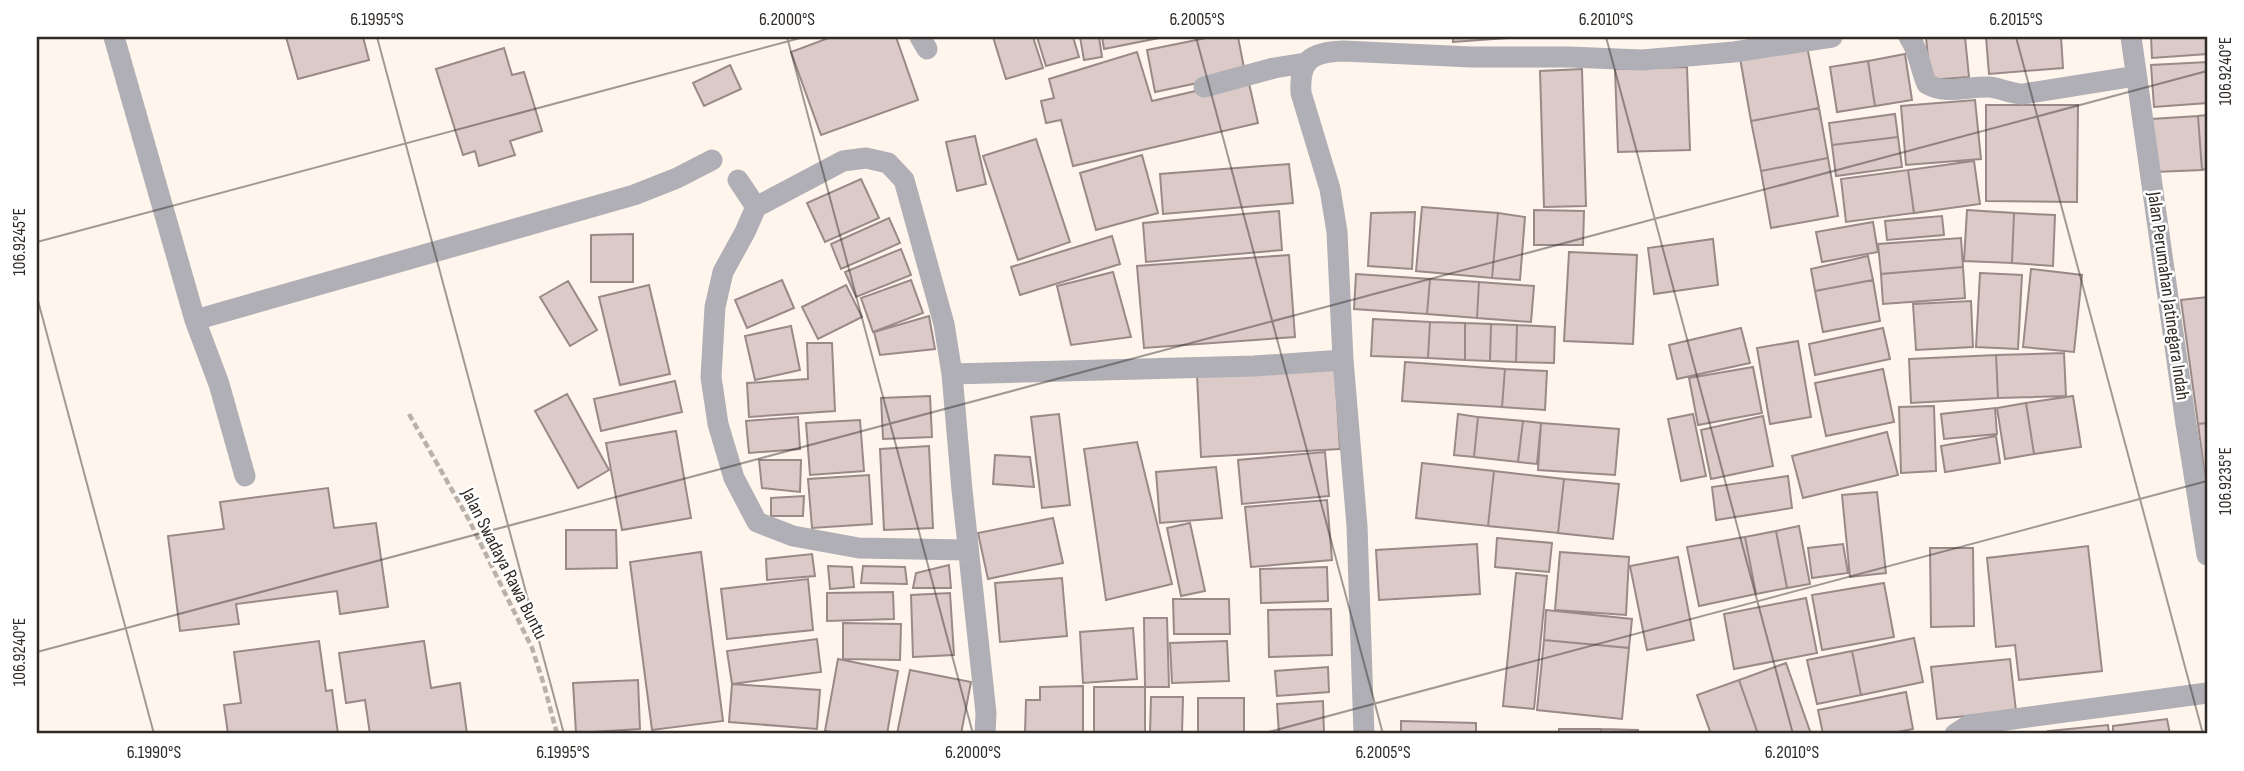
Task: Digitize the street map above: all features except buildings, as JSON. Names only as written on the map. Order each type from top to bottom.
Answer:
[{"type":"street","points":[[114,37],[195,320],[219,384],[245,476]]},
{"type":"street","points":[[1204,87],[1274,68],[1305,63],[1326,52],[1642,60],[1734,52],[1832,37]]},
{"type":"street","points":[[1909,37],[1915,45],[1927,84],[1940,90],[1990,87],[2012,94],[2023,94],[2136,76]]},
{"type":"street","name":"Jalan Perumahan Jatinegara Indah","points":[[2131,37],[2207,555]]},
{"type":"street","points":[[1305,63],[1300,79],[1301,93],[1336,220],[1343,360],[1357,526],[1364,734]]},
{"type":"street","points":[[968,550],[859,548],[793,536],[757,522],[734,478],[718,424],[711,377],[715,307],[723,272],[746,232],[756,207],[843,161],[866,158],[888,163],[905,180],[944,324],[952,374],[986,713],[985,734]]},
{"type":"street","points":[[195,320],[621,198],[677,178],[712,160]]},
{"type":"street","points":[[738,180],[756,207]]},
{"type":"street","points":[[952,374],[1241,367],[1343,360]]},
{"type":"street","points":[[1955,734],[1969,725],[2207,694]]},
{"type":"path","name":"Jalan Swadaya Rawa Buntu","points":[[409,414],[469,520],[532,649],[556,734]]}]
